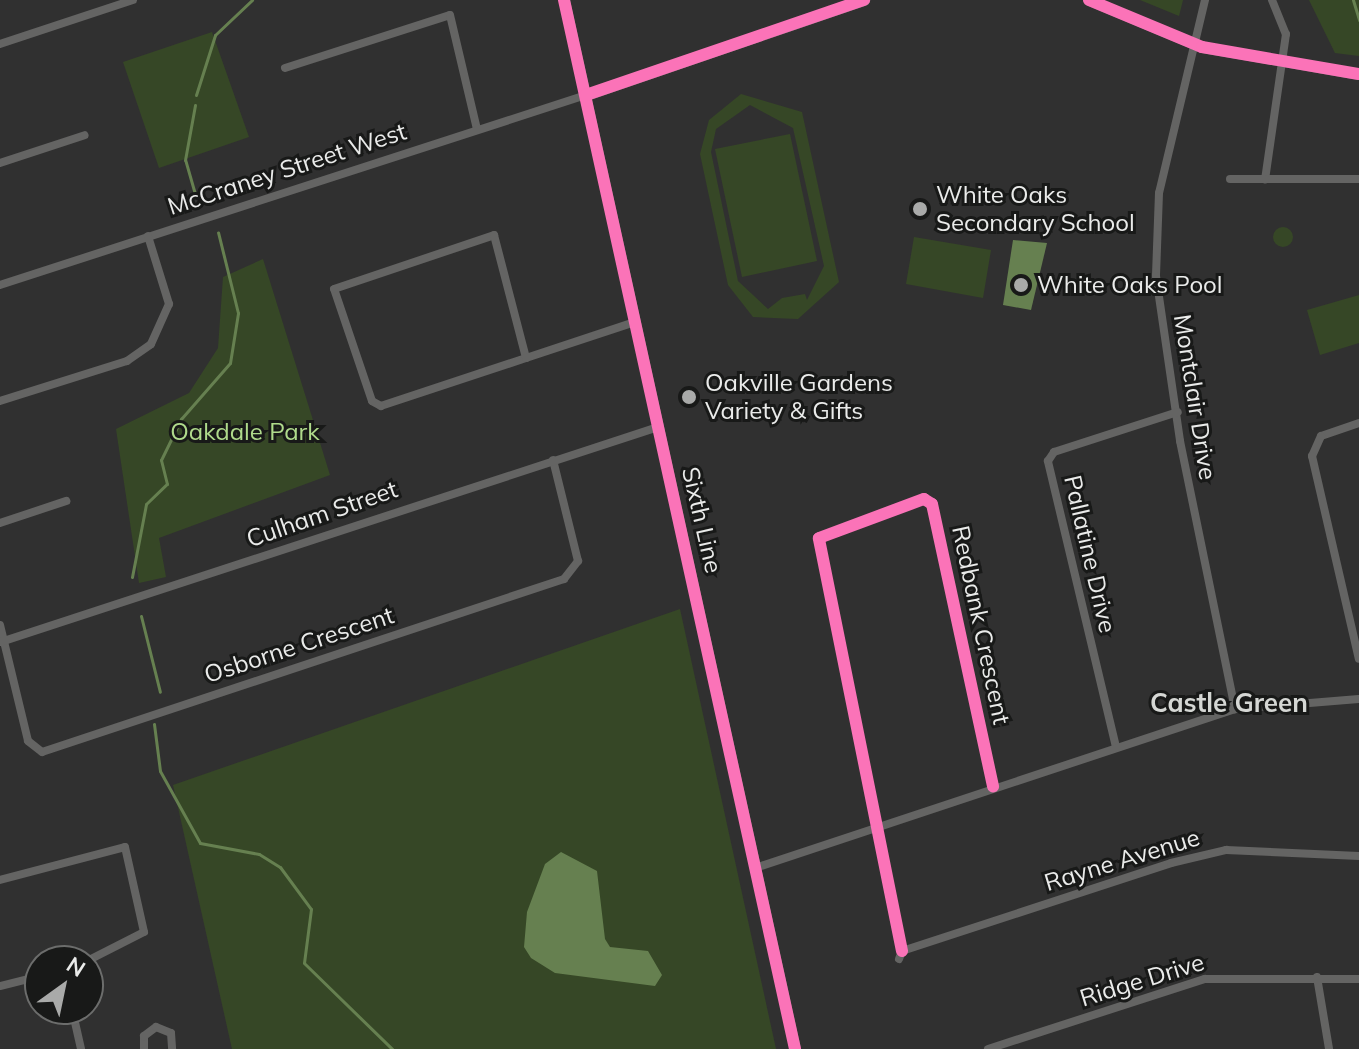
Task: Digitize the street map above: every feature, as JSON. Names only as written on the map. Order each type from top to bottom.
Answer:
[{"type":"street","points":[[0,44],[133,0]]},
{"type":"street","name":"Sixth Line","points":[[564,0],[795,1049]]},
{"type":"street","points":[[586,95],[864,0]]},
{"type":"street","points":[[1089,0],[1191,43],[1285,63],[1359,74]]},
{"type":"street","name":"Montclair Drive","points":[[1205,0],[1191,43],[1155,242],[1178,412],[1235,709]]},
{"type":"street","points":[[1265,179],[1285,63],[1286,34],[1272,0]]},
{"type":"street","points":[[285,68],[450,15],[477,129]]},
{"type":"street","name":"McCraney Street West","points":[[0,285],[586,95]]},
{"type":"street","points":[[0,163],[85,135]]},
{"type":"street","points":[[1230,179],[1359,179]]},
{"type":"street","points":[[526,358],[494,235],[334,289],[372,401],[381,406],[635,322]]},
{"type":"street","points":[[0,401],[127,361],[151,344],[169,304],[148,236]]},
{"type":"street","name":"Pallatine Drive","points":[[1116,747],[1048,461],[1054,452],[1178,412]]},
{"type":"street","points":[[1359,423],[1321,436],[1312,456],[1359,659]]},
{"type":"street","name":"Culham Street","points":[[2,641],[658,427]]},
{"type":"street","name":"Osborne Crescent","points":[[2,641],[36,752],[162,712],[564,579],[578,561],[553,460]]},
{"type":"street","name":"Redbank Crescent","points":[[877,826],[815,546],[819,538],[924,499],[932,504],[993,787]]},
{"type":"street","points":[[0,523],[66,501]]},
{"type":"street","points":[[0,625],[2,641]]},
{"type":"street","points":[[755,868],[1235,709],[1359,699]]},
{"type":"street","name":"Rayne Avenue","points":[[877,826],[901,955],[1226,850],[1359,856]]},
{"type":"street","points":[[0,880],[125,847],[144,932],[104,952]]},
{"type":"street","points":[[1317,977],[1329,1049]]},
{"type":"street","name":"Ridge Drive","points":[[988,1049],[1205,979],[1359,979]]},
{"type":"street","points":[[0,986],[24,980]]},
{"type":"street","points":[[76,1025],[81,1049]]},
{"type":"street","points":[[144,1049],[144,1036],[156,1027],[171,1033],[172,1049]]},
{"type":"green space","points":[[1140,0],[1183,0],[1179,16]]},
{"type":"green space","points":[[1309,0],[1359,0],[1359,56],[1335,53]]},
{"type":"green space","points":[[212,32],[249,137],[159,168],[123,62]]},
{"type":"green space","points":[[741,94],[802,112],[839,282],[798,319],[753,317],[728,285],[700,154],[709,120]],"holes":[[[750,105],[793,128],[824,266],[807,300],[805,294],[782,298],[768,309],[738,281],[711,152],[716,129]]]},
{"type":"green space","points":[[790,134],[817,261],[742,277],[715,149]]},
{"type":"green space","points":[[1283,227],[1290,230],[1293,237],[1290,244],[1283,247],[1276,244],[1273,237],[1276,230]]},
{"type":"green space","points":[[914,237],[991,250],[983,298],[906,284]]},
{"type":"green space","name":"Oakdale Park","points":[[263,259],[330,475],[159,538],[166,577],[139,583],[116,429],[189,393],[218,348],[223,277]]},
{"type":"green space","points":[[1359,295],[1359,343],[1320,355],[1307,310]]},
{"type":"green space","points":[[680,609],[776,1049],[232,1049],[173,785]]},
{"type":"shaded area","name":"White Oaks Pool","points":[[1013,240],[1047,243],[1031,310],[1003,305]]},
{"type":"shaded area","points":[[561,852],[597,871],[605,939],[610,947],[648,951],[662,975],[655,986],[555,973],[531,958],[524,947],[527,912],[545,864]]},
{"type":"waterway","points":[[196,95],[215,35],[252,0]]},
{"type":"waterway","points":[[1353,0],[1359,20]]},
{"type":"waterway","points":[[195,105],[185,160],[195,194]]},
{"type":"waterway","points":[[132,577],[146,504],[167,484],[161,460],[181,419],[230,363],[238,313],[218,232]]},
{"type":"waterway","points":[[141,616],[160,692]]},
{"type":"waterway","points":[[154,724],[160,771],[200,843],[259,854],[280,867],[311,909],[304,963],[392,1049]]},
{"type":"cycle path","points":[[564,0],[795,1049]]},
{"type":"cycle path","points":[[586,95],[864,0]]},
{"type":"cycle path","points":[[1089,0],[1202,47],[1359,74]]},
{"type":"cycle path","points":[[902,951],[819,538],[924,499],[932,504],[993,787]]},
{"type":"place","name":"White Oaks Secondary School","points":[[920,209]]},
{"type":"place","name":"White Oaks Pool","points":[[1021,285]]},
{"type":"place","name":"Oakville Gardens Variety & Gifts","points":[[689,397]]},
{"type":"district","name":"Castle Green","points":[[1229,703]]}]
